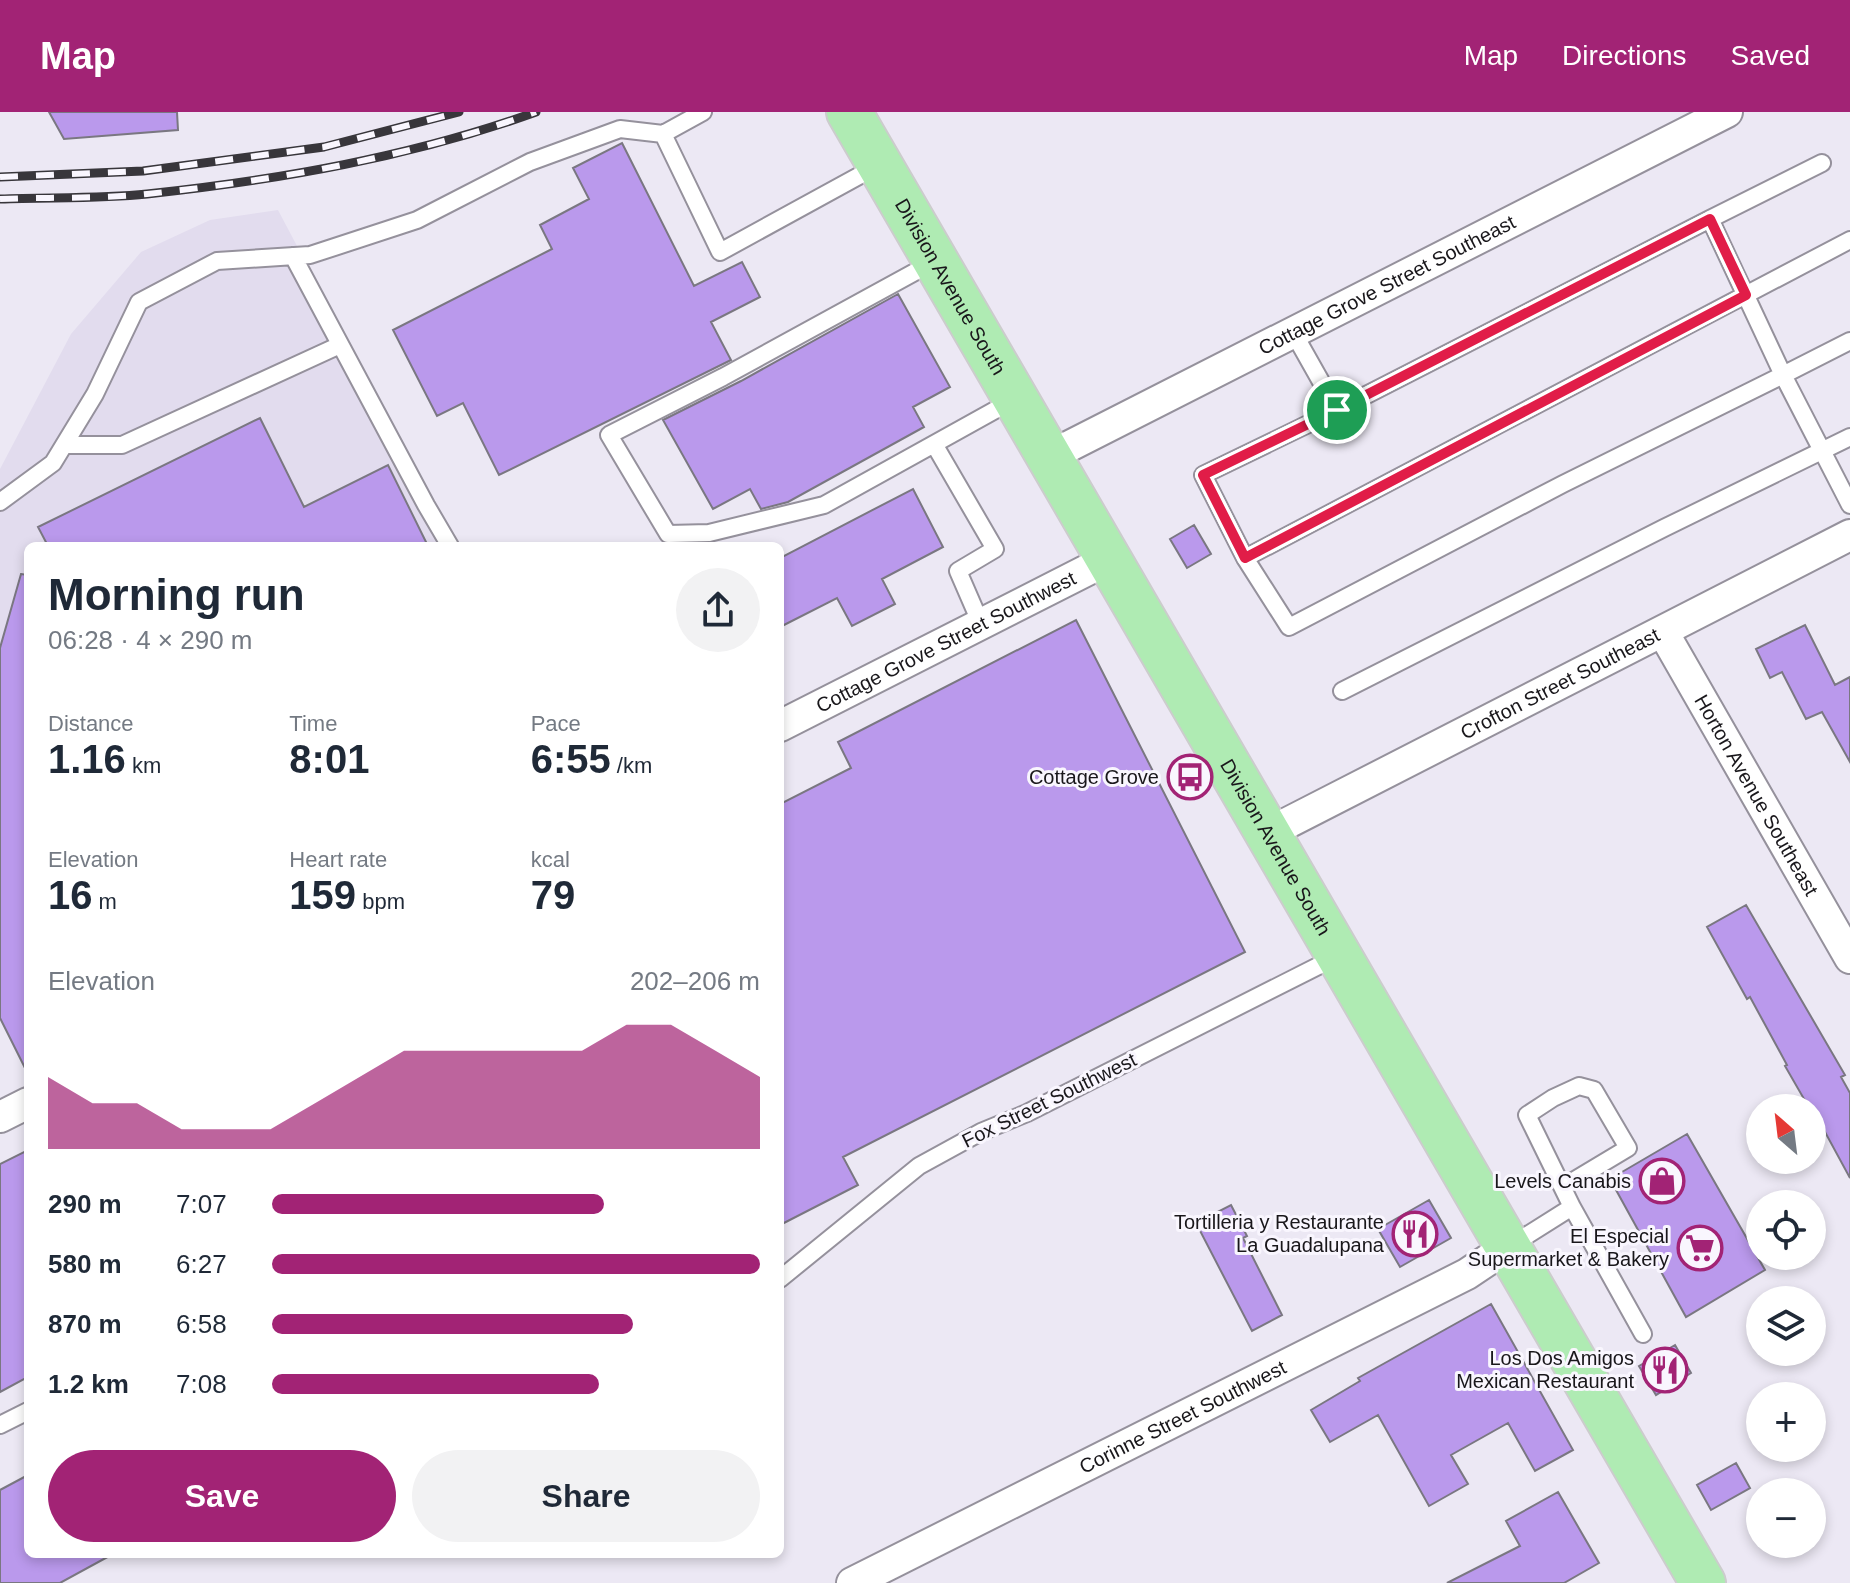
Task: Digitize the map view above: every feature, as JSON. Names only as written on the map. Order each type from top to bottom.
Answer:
[{"type":"main road","name":"Division Avenue South","points":[[849,112],[1048,457],[1111,558],[1703,1583]]},
{"type":"street","name":"Cottage Grove Street Southeast","points":[[1048,457],[1727,112]]},
{"type":"street","name":"Crofton Street Southeast","points":[[1268,833],[1850,535]]},
{"type":"street","name":"Cottage Grove Street Southwest","points":[[784,724],[1111,558]]},
{"type":"street","name":"Horton Avenue Southeast","points":[[1663,632],[1850,958]]},
{"type":"street","points":[[0,1117],[24,1105]]},
{"type":"street","name":"Corinne Street Southwest","points":[[852,1583],[1467,1274],[1509,1246]]},
{"type":"lane","points":[[0,502],[53,463],[95,394],[139,302],[217,261],[310,255],[417,220],[530,162],[620,129],[663,134],[703,112]]},
{"type":"lane","points":[[663,134],[720,252],[880,165]]},
{"type":"lane","points":[[1822,163],[1203,475],[1245,558],[1289,627],[1563,484],[1850,341]]},
{"type":"lane","points":[[1710,219],[1783,375],[1850,505]]},
{"type":"lane","points":[[1245,558],[1850,240]]},
{"type":"lane","points":[[293,256],[448,542]]},
{"type":"lane","points":[[935,261],[779,348],[609,435],[668,534],[709,533],[824,505],[1015,399]]},
{"type":"lane","points":[[1293,332],[1337,410]]},
{"type":"lane","points":[[64,445],[122,445],[340,345]]},
{"type":"lane","points":[[1342,691],[1850,437]]},
{"type":"lane","points":[[934,444],[995,549],[958,571],[981,624]]},
{"type":"lane","name":"Fox Street Southwest","points":[[784,1276],[919,1166],[981,1132],[1041,1106],[1340,955]]},
{"type":"lane","points":[[1563,1187],[1628,1148],[1594,1090],[1579,1086],[1527,1115],[1572,1207],[1643,1334]]},
{"type":"lane","points":[[1509,1246],[1572,1207]]},
{"type":"lane","points":[[0,1425],[24,1413]]},
{"type":"shaded area","points":[[278,210],[435,507],[458,542],[24,542],[24,1048],[0,1015],[0,469],[71,334],[141,252],[210,220]]},
{"type":"building","points":[[49,112],[177,112],[178,130],[64,139]]},
{"type":"building","points":[[622,143],[694,286],[742,262],[760,297],[711,322],[731,360],[499,475],[463,403],[437,416],[393,330],[552,249],[540,225],[589,199],[573,168]]},
{"type":"building","points":[[898,294],[950,387],[913,407],[924,427],[788,502],[761,509],[750,489],[713,509],[663,420],[741,381]]},
{"type":"building","points":[[260,418],[304,507],[388,465],[426,542],[46,542],[38,527]]},
{"type":"building","points":[[913,489],[943,547],[882,579],[895,604],[852,626],[837,598],[784,625],[784,556]]},
{"type":"building","points":[[1194,525],[1211,554],[1187,568],[1170,539]]},
{"type":"building","points":[[21,574],[24,574],[24,1066],[0,1018],[0,648]]},
{"type":"building","points":[[1076,620],[1245,952],[843,1157],[858,1185],[784,1223],[784,802],[851,768],[838,742]]},
{"type":"building","points":[[1805,625],[1835,685],[1850,677],[1850,762],[1822,712],[1806,719],[1782,672],[1770,678],[1756,649]]},
{"type":"building","points":[[1746,905],[1845,1075],[1841,1077],[1850,1093],[1850,1178],[1826,1134],[1826,1094],[1801,1094],[1750,997],[1747,999],[1707,927]]},
{"type":"building","name":"El Especial Supermarket & Bakery","points":[[1687,1134],[1746,1237],[1746,1270],[1765,1270],[1686,1317],[1610,1179]]},
{"type":"building","points":[[24,1152],[24,1379],[0,1392],[0,1164]]},
{"type":"building","name":"Tortilleria y Restaurante La Guadalupana","points":[[1429,1200],[1451,1238],[1400,1267],[1378,1229]]},
{"type":"building","points":[[1231,1205],[1247,1236],[1243,1238],[1282,1315],[1252,1331],[1196,1223]]},
{"type":"building","points":[[1491,1304],[1573,1450],[1535,1471],[1508,1423],[1451,1455],[1468,1484],[1429,1506],[1378,1415],[1330,1442],[1311,1410],[1360,1381],[1358,1378]]},
{"type":"building","name":"Los Dos Amigos Mexican Restaurant","points":[[1675,1345],[1691,1373],[1656,1395],[1639,1366]]},
{"type":"building","points":[[1736,1463],[1746,1481],[1746,1490],[1711,1510],[1697,1485]]},
{"type":"building","points":[[24,1477],[24,1558],[106,1558],[60,1583],[0,1583],[0,1490]]},
{"type":"building","points":[[1558,1492],[1599,1563],[1564,1583],[1447,1583],[1520,1546],[1506,1521]]},
{"type":"railway","points":[[0,177],[143,171],[324,147],[459,112]]},
{"type":"railway","points":[[0,199],[129,196],[295,174],[441,142],[536,112]]},
{"type":"place","name":"Cottage Grove","points":[[1190,777]]},
{"type":"place","name":"Levels Canabis","points":[[1662,1181]]},
{"type":"place","name":"Tortilleria y Restaurante La Guadalupana","points":[[1415,1234]]},
{"type":"place","name":"El Especial Supermarket & Bakery","points":[[1700,1248]]},
{"type":"place","name":"Los Dos Amigos Mexican Restaurant","points":[[1665,1370]]},
{"type":"route","points":[[1710,219],[1746,295],[1245,558],[1203,475],[1337,410],[1710,219]]}]
